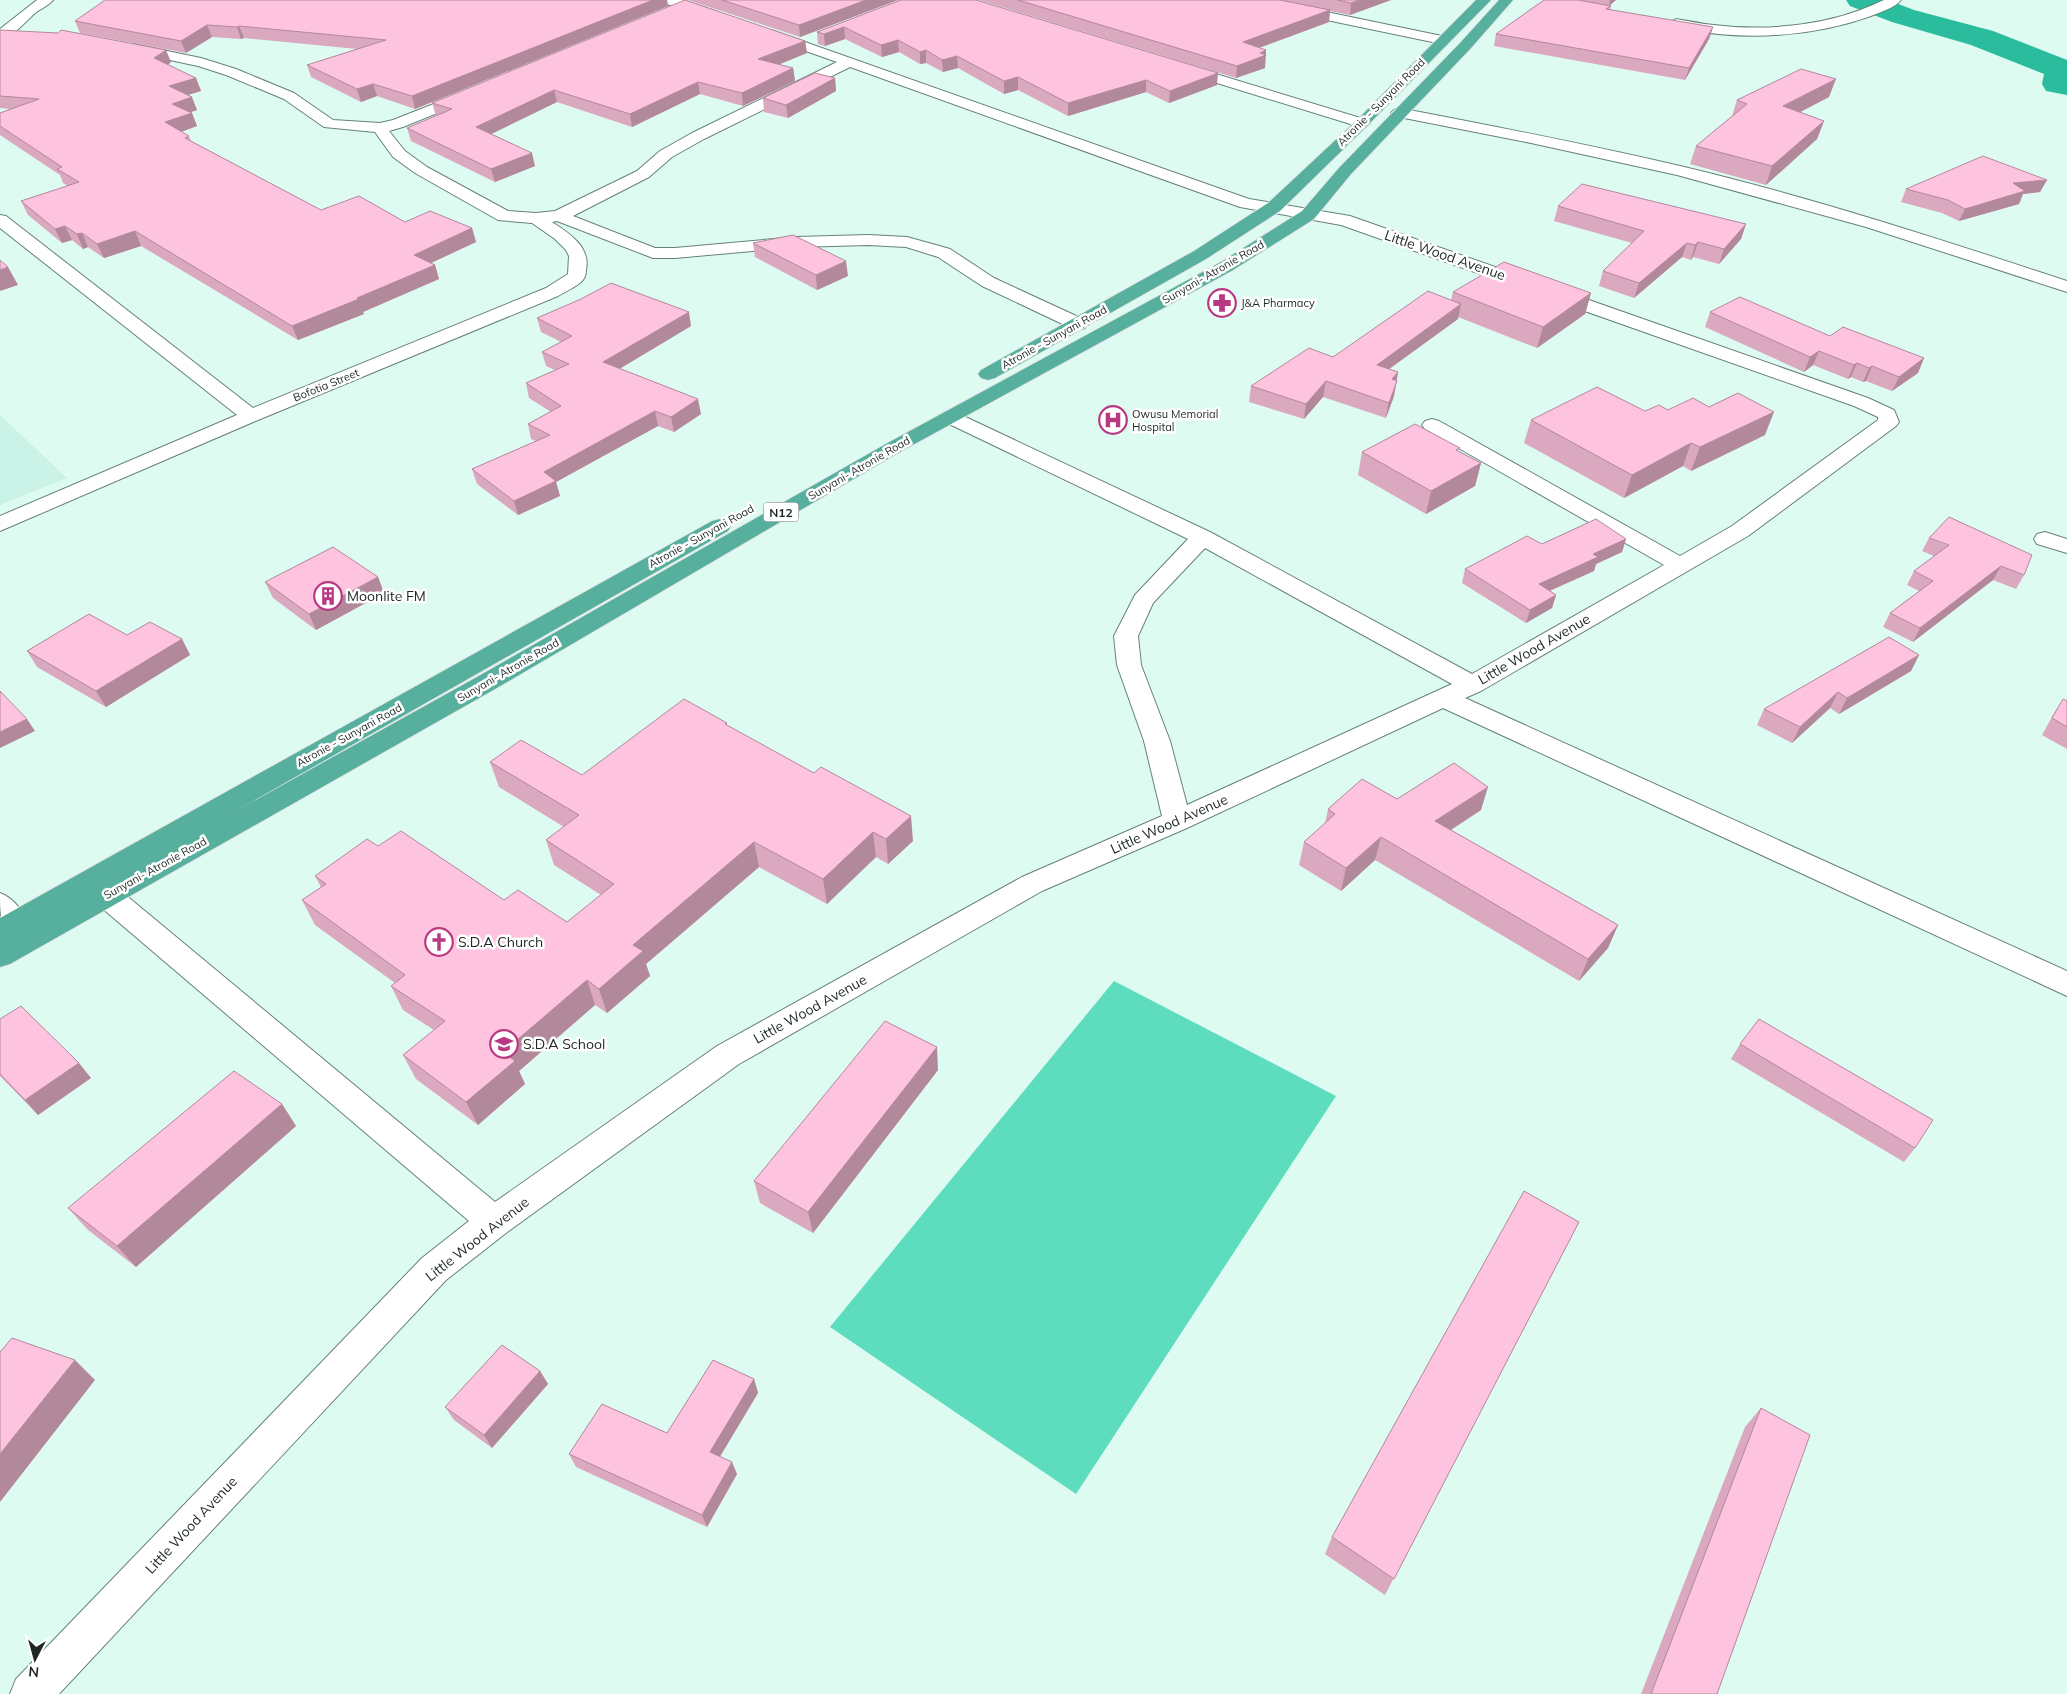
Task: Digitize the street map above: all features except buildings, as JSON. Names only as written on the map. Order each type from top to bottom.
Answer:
[{"type":"highway","name":"Atronie - Sunyani Road","points":[[5,920],[1200,255],[1274,207],[1362,123],[1442,40],[1484,0]]},
{"type":"highway","name":"Sunyani- Atronie Road","points":[[0,956],[486,682],[891,448],[1226,266],[1308,215],[1345,171],[1466,45],[1506,0]]},
{"type":"street","points":[[0,34],[22,20],[28,12],[46,0]]},
{"type":"street","points":[[1250,0],[1442,40]]},
{"type":"street","points":[[1659,20],[1718,30],[1769,30],[1817,26],[1876,11],[1894,0]]},
{"type":"street","points":[[668,7],[686,6],[730,21]]},
{"type":"street","points":[[756,30],[1246,203],[1308,215]]},
{"type":"street","points":[[0,34],[29,35]]},
{"type":"street","points":[[800,44],[818,37]]},
{"type":"street","points":[[117,45],[201,62],[231,72],[289,96],[330,124],[380,128],[398,124],[479,91]]},
{"type":"street","points":[[380,128],[389,143],[399,154],[434,179],[504,216],[536,218],[559,216],[643,174],[666,154],[698,136],[781,97],[849,62]]},
{"type":"street","points":[[1165,63],[1362,123]]},
{"type":"street","points":[[1399,113],[1531,138],[1680,171],[1872,223],[2067,287]]},
{"type":"street","name":"Little Wood Avenue","points":[[31,1694],[434,1269],[494,1222],[728,1055],[1032,884],[1177,821],[1472,685],[1740,531],[1889,422],[1886,414],[1860,402],[1524,281],[1344,220],[1308,215]]},
{"type":"street","points":[[559,216],[653,252],[675,253],[796,242],[868,240],[907,242],[944,253],[988,282],[1078,324]]},
{"type":"street","name":"Bofotia Street","points":[[0,524],[251,416],[552,292],[576,277],[580,265],[578,253],[572,243],[536,218]]},
{"type":"street","points":[[0,220],[251,416]]},
{"type":"street","points":[[950,416],[1202,537],[1472,685]]},
{"type":"street","points":[[1432,425],[1680,565]]},
{"type":"street","points":[[1177,821],[1157,740],[1129,665],[1126,636],[1143,600],[1202,537]]},
{"type":"street","points":[[2045,539],[2067,546]]},
{"type":"street","points":[[1442,698],[2067,984]]},
{"type":"street","points":[[106,895],[494,1222]]},
{"type":"shaded area","points":[[0,415],[67,478],[0,505]]},
{"type":"green space","points":[[1114,981],[1336,1096],[1076,1494],[830,1327]]},
{"type":"waterway","points":[[1861,0],[1903,16],[1982,38],[2061,69],[2058,84],[2067,85]]},
{"type":"place","name":"J&A Pharmacy","points":[[1222,303]]},
{"type":"place","name":"Owusu Memorial Hospital","points":[[1113,420]]},
{"type":"place","name":"Moonlite FM","points":[[328,596]]},
{"type":"place","name":"S.D.A Church","points":[[439,942]]},
{"type":"place","name":"S.D.A School","points":[[504,1044]]}]
